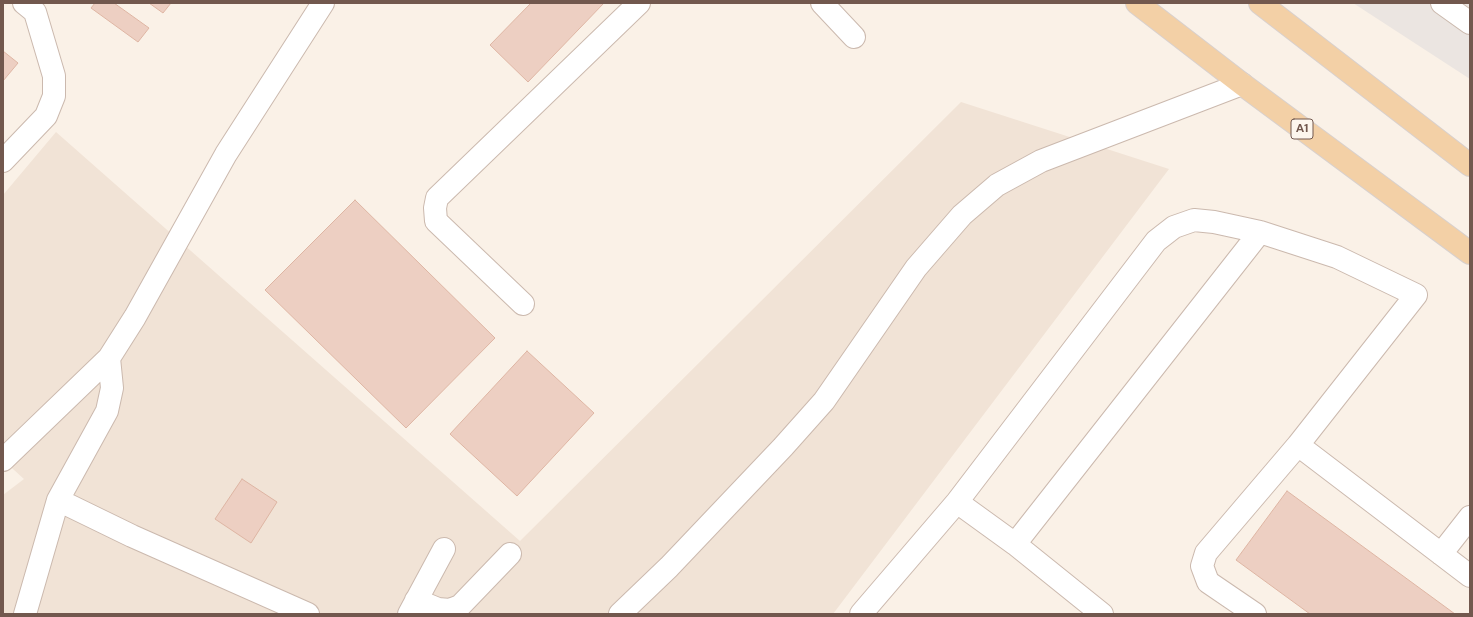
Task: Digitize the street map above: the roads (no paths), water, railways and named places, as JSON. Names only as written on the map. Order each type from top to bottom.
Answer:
[{"type":"main road","name":"A1","points":[[1137,3],[1242,84],[1470,253]]},
{"type":"main road","points":[[1260,3],[1470,165]]},
{"type":"street","points":[[3,460],[109,358],[135,317],[226,154],[323,3]]},
{"type":"street","points":[[523,304],[436,221],[435,208],[437,198],[639,3]]},
{"type":"street","points":[[822,3],[854,37]]},
{"type":"street","points":[[1442,3],[1470,23]]},
{"type":"street","points":[[3,161],[46,116],[54,96],[54,76],[34,6]]},
{"type":"street","points":[[620,614],[669,567],[824,402],[916,268],[962,215],[998,185],[1041,161],[1242,84]]},
{"type":"street","points":[[861,614],[957,502],[1156,241],[1174,227],[1194,220],[1214,222],[1260,232],[1337,257],[1416,295],[1298,445],[1206,553],[1202,566],[1208,582],[1253,613]]},
{"type":"street","points":[[1015,544],[1260,232]]},
{"type":"street","points":[[25,614],[58,500],[107,411],[112,388],[109,358]]},
{"type":"street","points":[[1298,445],[1470,576]]},
{"type":"street","points":[[58,500],[132,536],[308,614]]},
{"type":"street","points":[[957,502],[1015,544],[1102,614]]},
{"type":"street","points":[[1441,554],[1470,517]]},
{"type":"street","points":[[444,549],[413,607],[450,610],[460,606],[510,554]]}]
